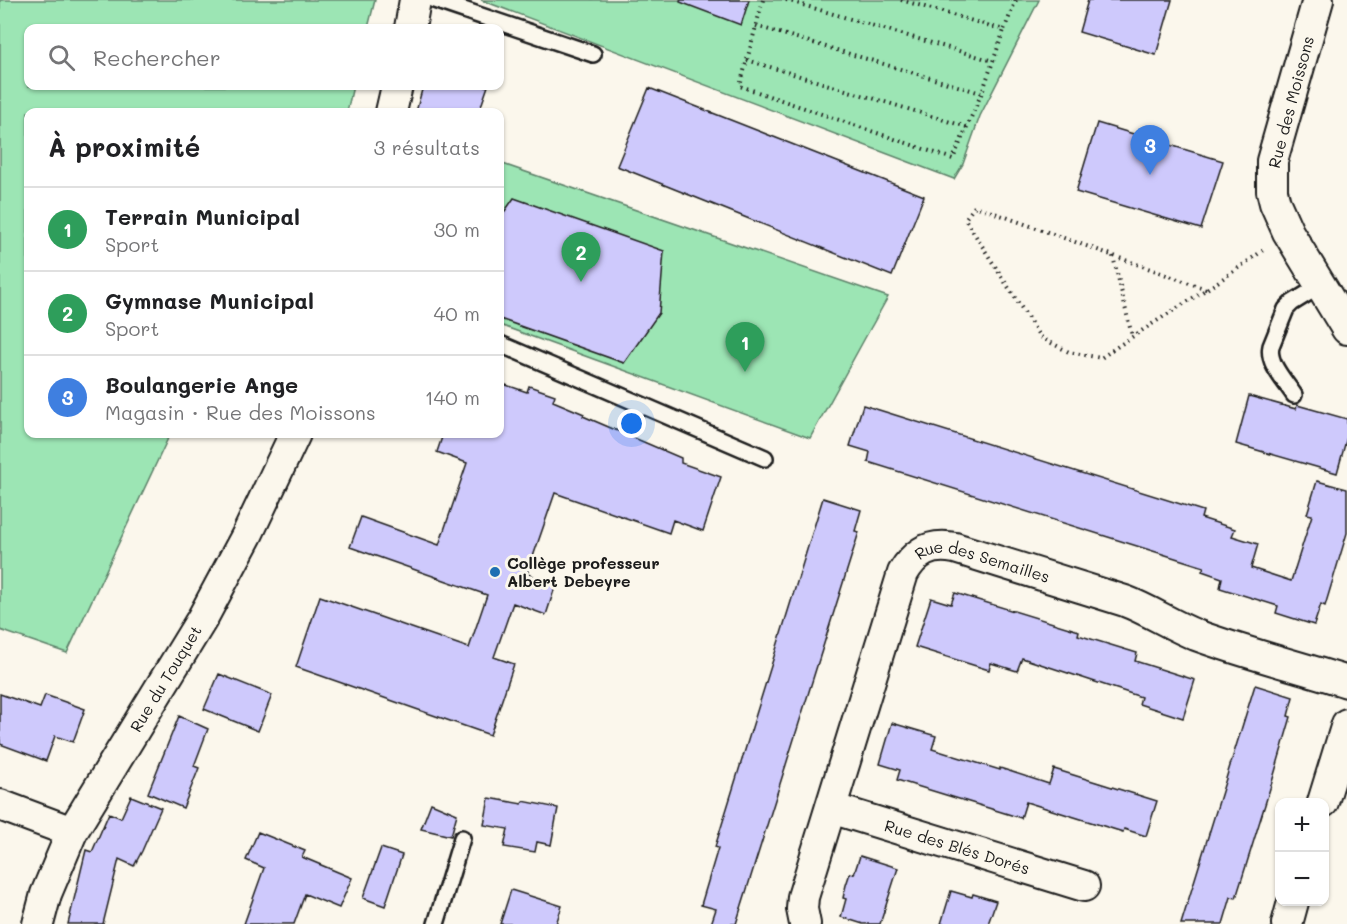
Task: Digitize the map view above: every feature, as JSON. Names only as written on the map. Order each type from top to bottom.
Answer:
[{"type":"street","points":[[411,24],[415,0]]},
{"type":"street","name":"Rue des Moissons","points":[[1318,0],[1272,161],[1272,191],[1288,232],[1347,329]]},
{"type":"street","points":[[391,108],[396,90]]},
{"type":"street","name":"Rue du Touquet","points":[[38,924],[46,894],[72,832],[202,619],[247,536],[293,438]]},
{"type":"street","name":"Rue des Semailles","points":[[805,924],[802,897],[903,573],[916,555],[933,547],[955,548],[1125,601],[1198,635],[1347,682]]},
{"type":"street","points":[[1324,798],[1347,724]]},
{"type":"street","points":[[0,805],[72,832]]},
{"type":"street","name":"Rue des Blés Dorés","points":[[831,808],[1084,886]]},
{"type":"street","points":[[1287,924],[1292,906]]},
{"type":"lane","points":[[434,0],[593,54]]},
{"type":"lane","points":[[1294,395],[1270,356],[1271,345],[1286,309],[1321,285]]},
{"type":"lane","points":[[504,346],[765,458]]},
{"type":"lane","points":[[436,924],[462,838]]},
{"type":"path","points":[[763,0],[740,86],[953,159],[1016,0]]},
{"type":"path","points":[[786,0],[993,61]]},
{"type":"path","points":[[901,0],[1004,30]]},
{"type":"path","points":[[756,26],[981,93]]},
{"type":"path","points":[[747,60],[967,127]]},
{"type":"path","points":[[1206,289],[975,206],[965,219],[1040,337],[1070,352],[1101,358],[1244,265],[1288,232]]},
{"type":"path","points":[[1113,256],[1132,336]]},
{"type":"green space","points":[[0,0],[375,0],[369,24],[24,24],[24,90],[352,90],[348,108],[24,108],[24,438],[168,438],[67,653],[0,630]]},
{"type":"green space","points":[[481,0],[1039,0],[980,116],[963,164],[954,179]]},
{"type":"green space","points":[[504,164],[888,297],[810,438],[504,326]]},
{"type":"building","points":[[680,0],[749,0],[741,25],[680,2]]},
{"type":"building","points":[[1088,0],[1172,0],[1156,55],[1079,32]]},
{"type":"building","points":[[649,88],[924,196],[892,276],[617,166]]},
{"type":"building","points":[[422,90],[487,90],[480,108],[417,108]]},
{"type":"building","points":[[1097,123],[1223,161],[1201,229],[1076,192]]},
{"type":"building","points":[[514,198],[664,251],[659,313],[624,363],[504,320],[504,212]]},
{"type":"building","points":[[504,384],[527,392],[529,386],[555,395],[553,401],[584,414],[583,416],[681,458],[681,463],[721,477],[703,531],[673,520],[669,533],[555,493],[527,574],[556,584],[546,615],[513,603],[494,657],[514,664],[490,735],[296,667],[320,596],[469,648],[487,595],[350,547],[361,517],[439,545],[467,463],[437,452],[442,438],[504,438]]},
{"type":"building","points":[[1249,396],[1296,409],[1297,405],[1347,419],[1347,437],[1337,473],[1236,444]]},
{"type":"building","points":[[863,405],[1203,511],[1201,518],[1235,529],[1232,536],[1258,544],[1251,568],[1291,581],[1312,515],[1307,514],[1317,481],[1347,489],[1347,533],[1325,606],[1321,604],[1314,625],[1276,613],[1278,606],[1220,588],[1222,578],[1202,571],[1204,567],[868,462],[870,452],[850,446]]},
{"type":"building","points":[[823,498],[861,510],[855,531],[859,532],[736,924],[711,924],[716,909],[701,905],[718,848],[715,847]]},
{"type":"building","points":[[955,593],[1079,631],[1078,635],[1137,653],[1135,661],[1195,680],[1183,718],[1139,704],[1141,697],[1022,658],[1017,671],[991,663],[989,670],[915,647],[931,598],[951,604]]},
{"type":"building","points":[[219,674],[272,695],[258,731],[204,709]]},
{"type":"building","points":[[1255,685],[1293,697],[1288,716],[1291,717],[1272,782],[1236,898],[1231,897],[1223,924],[1181,924]]},
{"type":"building","points":[[0,694],[40,708],[45,695],[85,709],[73,742],[55,736],[46,761],[0,744]]},
{"type":"building","points":[[179,716],[208,729],[194,766],[199,768],[183,808],[148,793]]},
{"type":"building","points":[[892,723],[936,736],[932,749],[1000,770],[1000,768],[1049,784],[1054,769],[1157,801],[1146,836],[1124,829],[1123,832],[1026,802],[1021,818],[897,780],[900,770],[880,764]]},
{"type":"building","points":[[131,796],[161,808],[142,851],[134,866],[119,859],[103,924],[68,924],[86,850],[92,852],[109,813],[121,818]]},
{"type":"building","points":[[489,798],[522,804],[523,801],[558,808],[551,845],[537,842],[535,852],[504,847],[508,829],[484,825]]},
{"type":"building","points":[[431,803],[457,814],[451,836],[421,829]]},
{"type":"building","points":[[258,832],[305,851],[302,857],[352,878],[339,908],[305,894],[294,924],[244,924],[264,868],[246,860]]},
{"type":"building","points":[[381,848],[402,855],[385,906],[363,898]]},
{"type":"building","points":[[860,856],[898,868],[880,924],[863,924],[841,917],[846,899],[843,898],[846,885],[850,873],[854,874]]},
{"type":"building","points":[[511,890],[562,906],[556,924],[500,924]]},
{"type":"building","points":[[951,891],[972,897],[973,894],[996,901],[988,924],[941,924]]},
{"type":"place","name":"Boulangerie Ange","points":[[1150,175]]},
{"type":"place","name":"Gymnase Municipal","points":[[581,282]]},
{"type":"place","name":"Terrain Municipal","points":[[745,372]]},
{"type":"place","name":"Collège professeur Albert Debeyre","points":[[495,572]]}]
